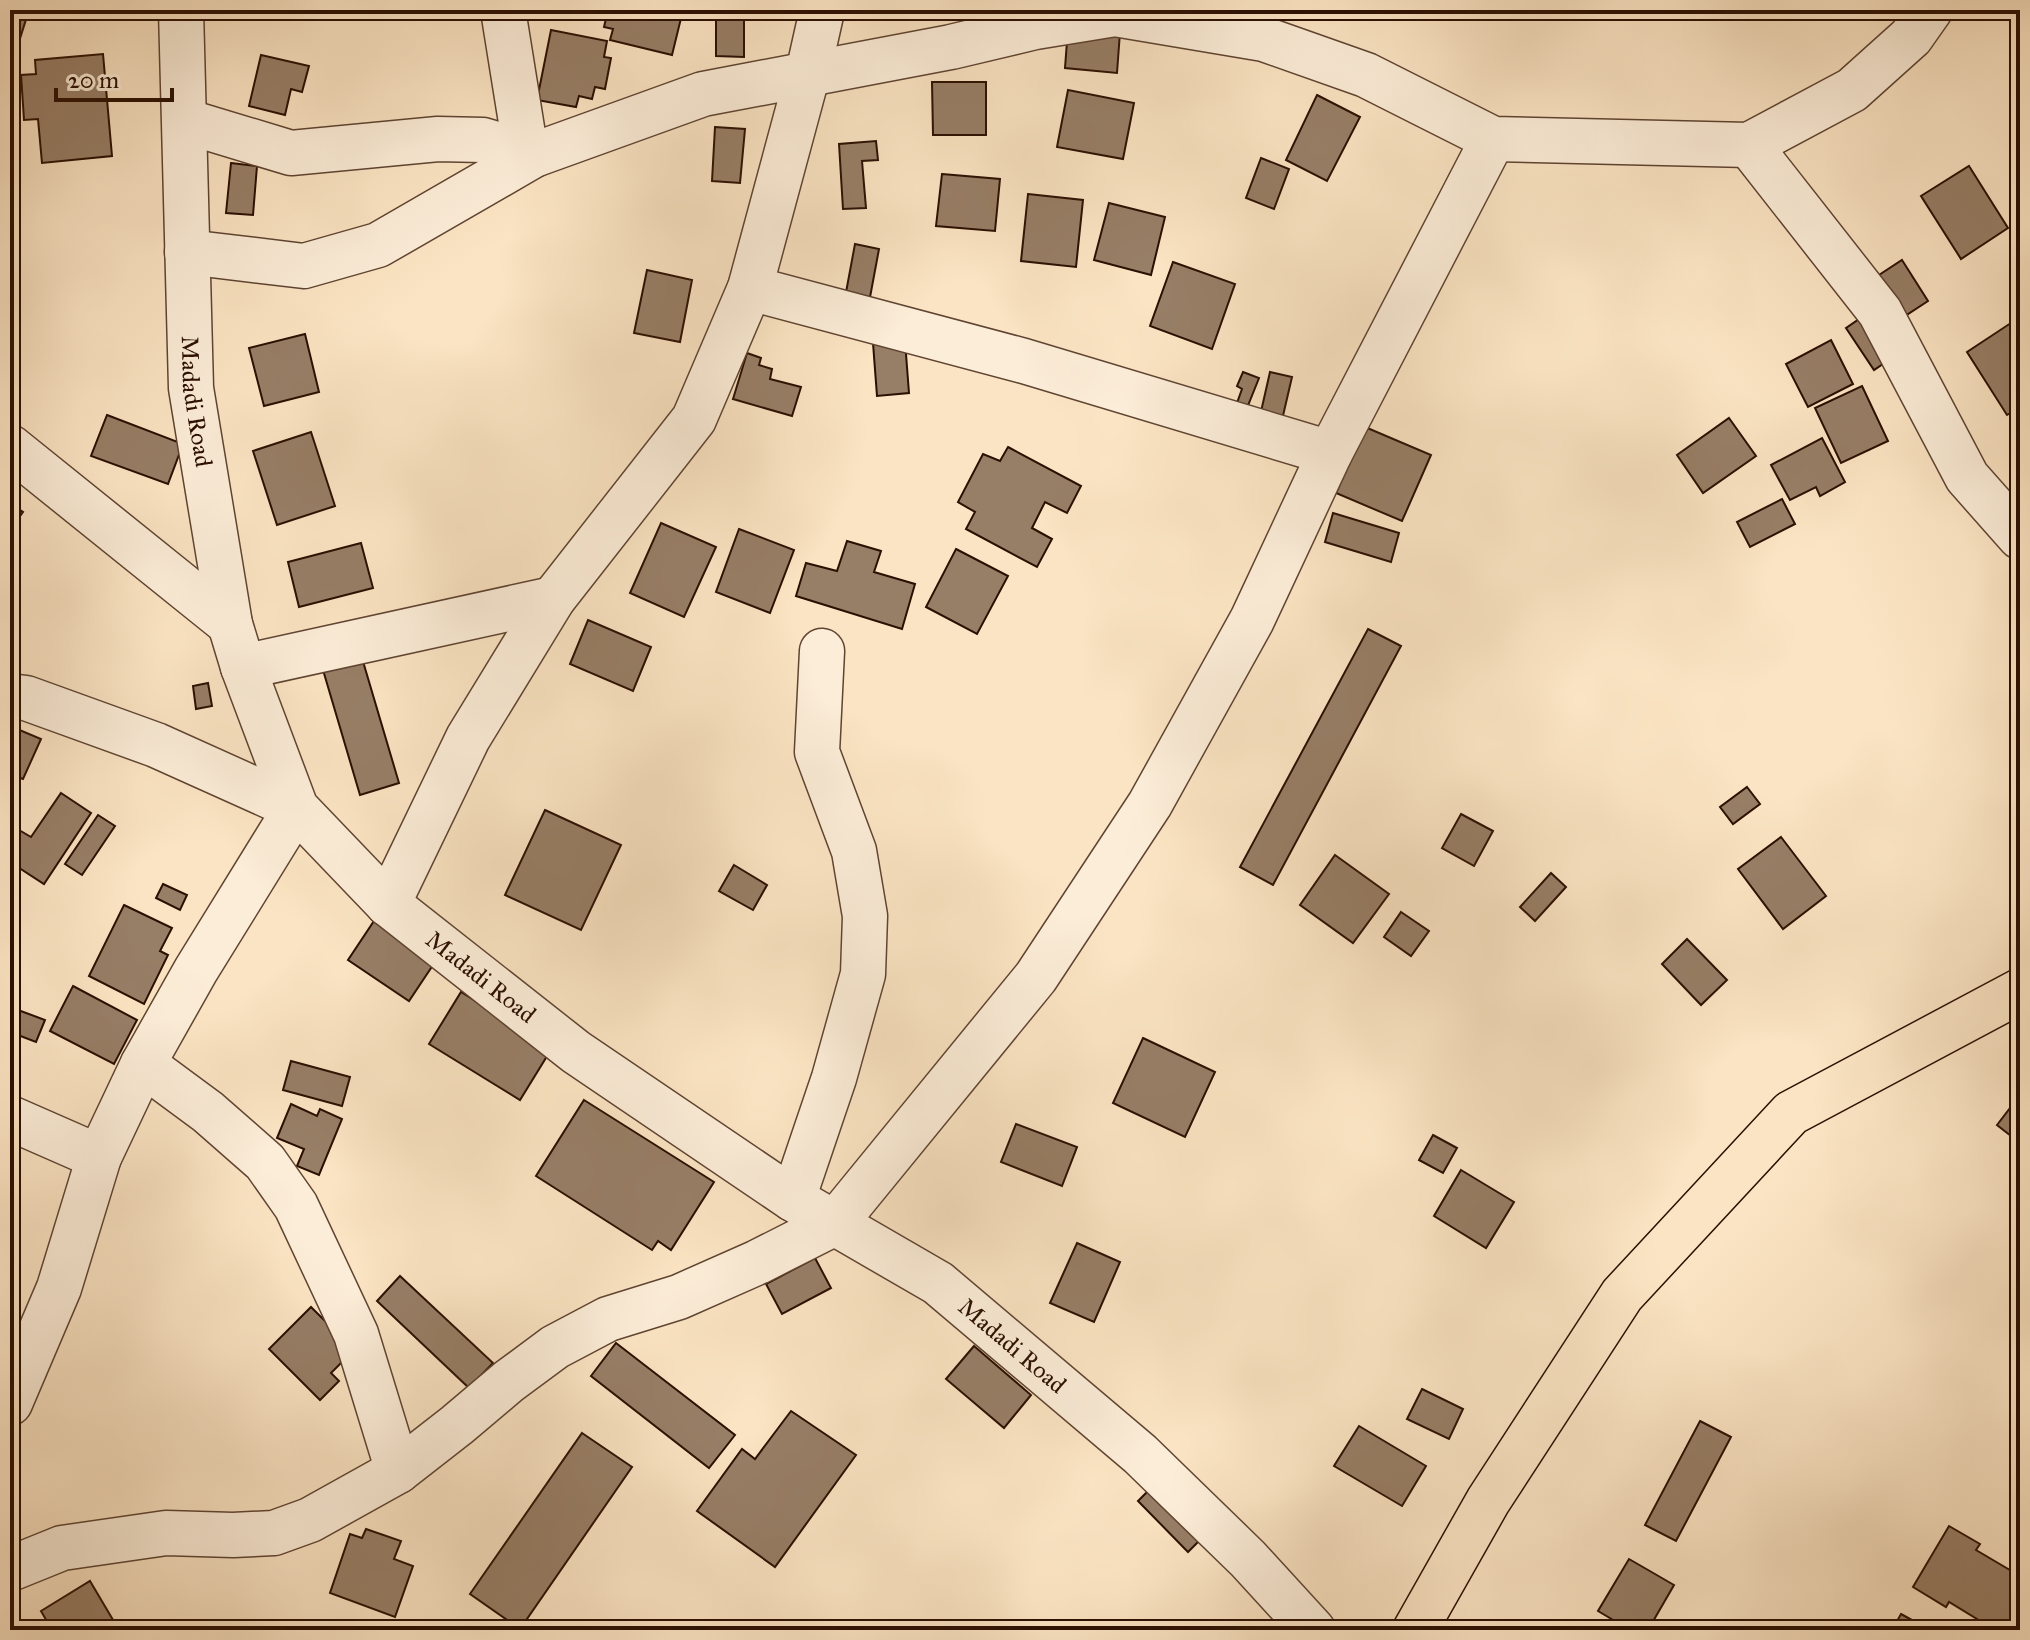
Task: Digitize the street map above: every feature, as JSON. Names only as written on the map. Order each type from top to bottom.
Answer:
[{"type":"main road","points":[[1415,1630],[1488,1501],[1622,1295],[1791,1113],[2017,995]]},
{"type":"street","name":"Madadi Road","points":[[181,10],[191,388],[230,624],[296,808],[388,904],[576,1052],[793,1199],[938,1283],[1140,1454],[1248,1559],[1313,1630]]},
{"type":"street","points":[[503,10],[530,154]]},
{"type":"street","points":[[187,252],[304,266],[378,245],[530,154],[703,94],[951,47],[1038,19],[1115,14],[1264,39],[1366,75],[1493,139],[1749,145],[1852,90],[1911,37],[1930,10]]},
{"type":"street","points":[[820,12],[871,62]]},
{"type":"street","points":[[388,904],[468,738],[553,599],[694,419],[750,288],[808,73],[820,12]]},
{"type":"street","points":[[185,121],[291,153],[438,139],[483,140],[530,154]]},
{"type":"street","points":[[10,1569],[62,1548],[166,1533],[274,1533],[310,1520],[398,1471],[555,1347],[608,1319],[679,1297],[835,1223],[1036,977],[1150,804],[1252,620],[1330,453],[1493,139]]},
{"type":"street","points":[[1749,145],[1880,312],[1967,477],[2020,537]]},
{"type":"street","points":[[750,288],[1024,361],[1330,453]]},
{"type":"street","points":[[10,447],[230,624]]},
{"type":"street","points":[[243,667],[553,599]]},
{"type":"street","points":[[793,1199],[834,1078],[863,974],[865,916],[854,851],[817,752],[822,651]]},
{"type":"street","points":[[10,696],[26,698],[156,745],[296,808],[196,970],[143,1064],[99,1157],[59,1288],[10,1403]]},
{"type":"street","points":[[143,1064],[208,1112],[265,1162],[296,1206],[356,1334],[398,1471]]},
{"type":"street","points":[[10,1118],[99,1157]]},
{"type":"building","points":[[10,10],[29,10],[17,48],[10,46]]},
{"type":"building","points":[[71,10],[127,10],[127,20],[71,19]]},
{"type":"building","points":[[608,10],[683,10],[672,55],[610,40],[613,29],[604,27]]},
{"type":"building","points":[[709,10],[744,10],[744,57],[716,56],[716,14],[709,14]]},
{"type":"building","points":[[1068,28],[1120,32],[1117,73],[1065,68]]},
{"type":"building","points":[[551,30],[607,41],[604,57],[611,58],[605,89],[595,87],[592,99],[579,96],[576,107],[537,100]]},
{"type":"building","points":[[103,54],[112,156],[42,163],[38,119],[24,120],[21,75],[36,74],[35,60]]},
{"type":"building","points":[[261,55],[309,66],[302,92],[291,89],[285,115],[249,106]]},
{"type":"building","points":[[932,82],[986,82],[986,135],[933,135]]},
{"type":"building","points":[[1068,90],[1134,103],[1123,159],[1057,147]]},
{"type":"building","points":[[1317,95],[1360,117],[1327,181],[1286,160]]},
{"type":"building","points":[[715,127],[745,129],[740,183],[712,181]]},
{"type":"building","points":[[876,141],[878,160],[862,161],[866,208],[843,209],[839,144]]},
{"type":"building","points":[[1261,158],[1289,169],[1274,209],[1246,198]]},
{"type":"building","points":[[231,163],[257,166],[253,215],[226,213]]},
{"type":"building","points":[[1969,166],[2008,228],[1961,259],[1921,196]]},
{"type":"building","points":[[942,174],[1000,179],[995,231],[936,226]]},
{"type":"building","points":[[1028,194],[1083,200],[1076,267],[1021,261]]},
{"type":"building","points":[[1109,203],[1165,217],[1151,275],[1094,260]]},
{"type":"building","points":[[855,244],[879,249],[868,308],[844,303]]},
{"type":"building","points":[[1902,260],[1928,301],[1905,316],[1879,275]]},
{"type":"building","points":[[1173,262],[1235,284],[1212,349],[1150,326]]},
{"type":"building","points":[[647,270],[692,280],[680,342],[634,333]]},
{"type":"building","points":[[1868,313],[1896,355],[1874,370],[1846,328]]},
{"type":"building","points":[[2020,317],[2020,407],[2007,415],[1967,352]]},
{"type":"building","points":[[305,334],[319,392],[264,406],[249,348]]},
{"type":"building","points":[[1831,340],[1853,384],[1808,407],[1786,364]]},
{"type":"building","points":[[905,341],[909,393],[877,396],[873,343]]},
{"type":"building","points":[[747,353],[761,358],[759,365],[772,369],[770,379],[801,387],[792,416],[733,399]]},
{"type":"building","points":[[1243,372],[1259,378],[1243,418],[1233,414],[1242,389],[1237,386]]},
{"type":"building","points":[[1270,372],[1292,377],[1282,420],[1260,416]]},
{"type":"building","points":[[1862,386],[1888,441],[1841,463],[1815,408]]},
{"type":"building","points":[[107,415],[183,444],[168,484],[91,456]]},
{"type":"building","points":[[1729,418],[1756,456],[1703,493],[1677,455]]},
{"type":"building","points":[[1365,427],[1431,455],[1402,521],[1336,493]]},
{"type":"building","points":[[311,432],[335,506],[277,525],[253,451]]},
{"type":"building","points":[[1822,438],[1845,482],[1820,496],[1816,487],[1790,500],[1771,465]]},
{"type":"building","points":[[1008,447],[1081,486],[1067,513],[1045,502],[1032,528],[1052,539],[1037,567],[966,529],[975,512],[958,502],[983,454],[1000,461]]},
{"type":"building","points":[[1782,499],[1795,524],[1750,547],[1737,522]]},
{"type":"building","points":[[10,503],[23,512],[10,530]]},
{"type":"building","points":[[1333,513],[1399,533],[1391,562],[1325,542]]},
{"type":"building","points":[[661,523],[716,547],[684,617],[630,593]]},
{"type":"building","points":[[739,529],[794,550],[770,613],[716,592]]},
{"type":"building","points":[[847,541],[881,551],[874,572],[915,584],[902,629],[796,596],[806,563],[837,571]]},
{"type":"building","points":[[361,543],[373,588],[299,607],[288,562]]},
{"type":"building","points":[[956,549],[1008,576],[977,634],[926,607]]},
{"type":"building","points":[[588,620],[651,647],[633,691],[570,664]]},
{"type":"building","points":[[1368,629],[1401,646],[1273,885],[1240,867]]},
{"type":"building","points":[[362,658],[399,783],[360,795],[323,670]]},
{"type":"building","points":[[208,683],[212,706],[196,709],[193,686]]},
{"type":"building","points":[[10,726],[41,739],[23,779],[10,774]]},
{"type":"building","points":[[1747,787],[1760,804],[1733,824],[1720,807]]},
{"type":"building","points":[[61,793],[91,813],[44,884],[10,862],[10,843],[19,830],[31,837]]},
{"type":"building","points":[[545,810],[621,845],[581,930],[505,895]]},
{"type":"building","points":[[1461,814],[1493,831],[1474,866],[1442,848]]},
{"type":"building","points":[[98,815],[115,826],[82,875],[65,864]]},
{"type":"building","points":[[1781,837],[1826,896],[1783,929],[1738,869]]},
{"type":"building","points":[[1335,855],[1389,894],[1353,943],[1300,905]]},
{"type":"building","points":[[734,865],[767,885],[753,910],[719,891]]},
{"type":"building","points":[[1551,873],[1566,887],[1535,921],[1520,907]]},
{"type":"building","points":[[163,884],[187,895],[180,910],[156,898]]},
{"type":"building","points":[[124,905],[172,928],[160,951],[168,955],[144,1004],[89,976]]},
{"type":"building","points":[[1401,912],[1429,931],[1411,956],[1384,937]]},
{"type":"building","points":[[376,918],[437,959],[409,1001],[348,960]]},
{"type":"building","points":[[1687,939],[1727,980],[1701,1005],[1662,964]]},
{"type":"building","points":[[73,986],[137,1020],[114,1064],[50,1031]]},
{"type":"building","points":[[461,992],[552,1048],[520,1100],[429,1044]]},
{"type":"building","points":[[10,1007],[45,1020],[36,1042],[10,1032]]},
{"type":"building","points":[[1143,1038],[1215,1072],[1185,1137],[1113,1103]]},
{"type":"building","points":[[291,1061],[350,1077],[342,1106],[283,1090]]},
{"type":"building","points":[[2020,1095],[2020,1143],[1997,1125]]},
{"type":"building","points":[[584,1100],[714,1182],[671,1250],[658,1241],[652,1250],[536,1176]]},
{"type":"building","points":[[291,1104],[317,1116],[320,1109],[342,1119],[319,1175],[297,1166],[304,1149],[277,1138]]},
{"type":"building","points":[[1016,1124],[1077,1147],[1062,1186],[1001,1162]]},
{"type":"building","points":[[1433,1135],[1457,1148],[1443,1173],[1419,1160]]},
{"type":"building","points":[[1461,1170],[1514,1202],[1486,1248],[1434,1216]]},
{"type":"building","points":[[1077,1243],[1120,1262],[1094,1322],[1050,1303]]},
{"type":"building","points":[[815,1258],[831,1288],[782,1314],[766,1284]]},
{"type":"building","points":[[400,1276],[493,1363],[469,1388],[377,1301]]},
{"type":"building","points":[[311,1307],[354,1350],[331,1373],[339,1381],[320,1400],[269,1349]]},
{"type":"building","points":[[616,1343],[735,1435],[709,1468],[591,1376]]},
{"type":"building","points":[[974,1346],[1031,1395],[1004,1428],[946,1379]]},
{"type":"building","points":[[1422,1389],[1463,1409],[1449,1439],[1407,1419]]},
{"type":"building","points":[[791,1411],[856,1455],[775,1567],[697,1511],[742,1449],[755,1459]]},
{"type":"building","points":[[1700,1421],[1731,1437],[1676,1541],[1645,1525]]},
{"type":"building","points":[[1359,1426],[1426,1466],[1402,1506],[1334,1466]]},
{"type":"building","points":[[582,1433],[632,1467],[520,1629],[470,1594]]},
{"type":"building","points":[[1152,1487],[1202,1538],[1188,1552],[1138,1501]]},
{"type":"building","points":[[1949,1526],[1980,1544],[1976,1550],[2020,1576],[2020,1603],[2004,1630],[1995,1630],[1949,1602],[1946,1607],[1913,1587]]},
{"type":"building","points":[[366,1529],[401,1541],[394,1559],[413,1566],[395,1617],[330,1593],[350,1534],[362,1538]]},
{"type":"building","points":[[1629,1559],[1674,1585],[1648,1630],[1630,1630],[1598,1611]]},
{"type":"building","points":[[90,1581],[119,1630],[52,1630],[41,1611]]},
{"type":"building","points":[[1901,1614],[1930,1630],[1892,1630]]}]
